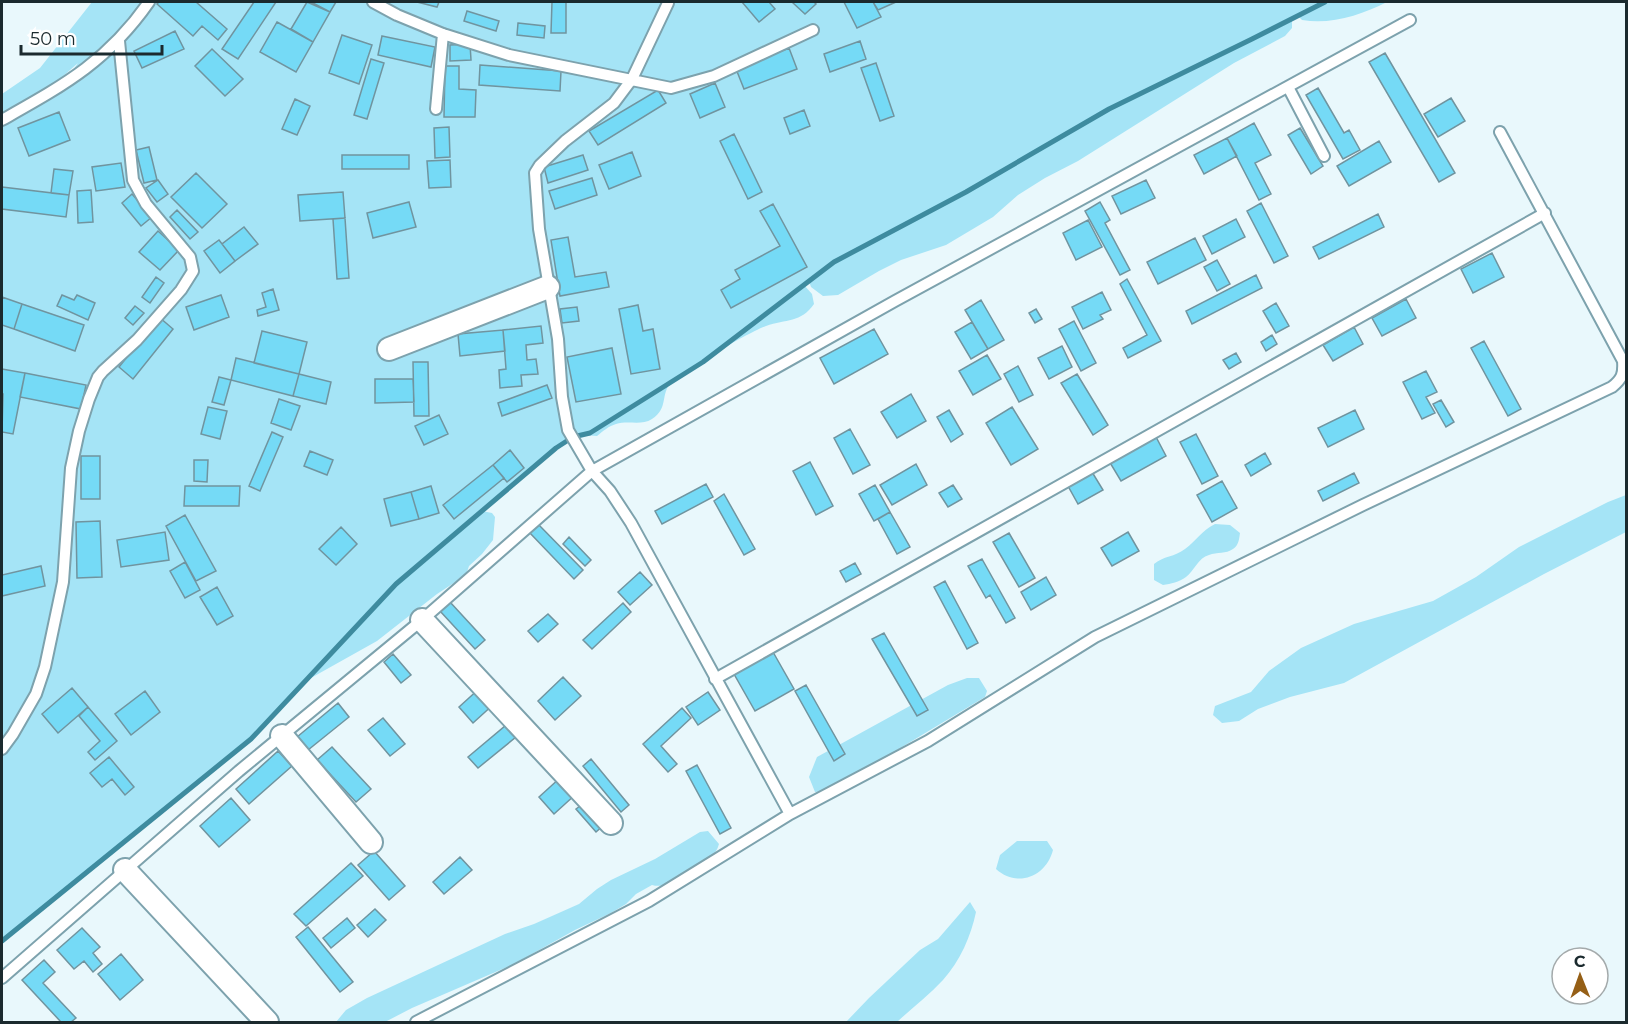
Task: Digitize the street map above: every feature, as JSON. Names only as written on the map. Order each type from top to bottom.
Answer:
[{"type":"street","points":[[389,349],[548,287]]},
{"type":"street","points":[[423,620],[611,823]]},
{"type":"street","points":[[282,736],[371,842]]},
{"type":"street","points":[[125,870],[267,1023]]},
{"type":"lane","points":[[135,2],[141,13]]},
{"type":"lane","points":[[2,120],[54,91],[83,71],[119,41],[149,2]]},
{"type":"lane","points":[[374,2],[396,15],[443,34],[509,55],[670,88],[714,76],[813,30]]},
{"type":"lane","points":[[668,3],[632,79],[614,103],[565,141],[540,165],[535,173],[539,229],[558,339],[562,397],[568,430],[592,471],[610,492],[631,523],[790,814]]},
{"type":"lane","points":[[2,978],[282,736],[423,620],[592,471],[895,301],[1410,20]]},
{"type":"lane","points":[[436,109],[443,34]]},
{"type":"lane","points":[[2,749],[36,694],[45,667],[63,582],[71,468],[89,399],[103,370],[136,340],[181,290],[193,271],[190,257],[146,204],[133,180],[119,41]]},
{"type":"lane","points":[[1288,87],[1324,156]]},
{"type":"lane","points":[[416,1023],[649,901],[790,814],[928,741],[1095,637],[1363,505],[1612,387],[1624,373],[1623,361],[1500,132]]},
{"type":"lane","points":[[715,679],[1545,213]]},
{"type":"shaded area","points":[[92,2],[1387,2],[1356,15],[1335,20],[1302,20],[1298,16],[1292,19],[1292,28],[1285,36],[1234,63],[1078,161],[1045,178],[1018,195],[993,217],[946,245],[901,260],[838,295],[823,296],[811,287],[809,281],[804,285],[812,294],[814,304],[809,310],[793,319],[757,330],[688,370],[668,387],[661,410],[652,419],[616,424],[597,436],[573,437],[556,448],[482,511],[492,513],[495,517],[493,540],[469,566],[466,575],[437,594],[377,641],[302,683],[251,739],[21,925],[2,944],[2,122],[57,93],[78,63],[52,86],[2,117],[2,94],[40,68]]},
{"type":"shaded area","points":[[1626,495],[1626,532],[1344,683],[1290,697],[1258,709],[1239,721],[1222,723],[1213,715],[1215,706],[1251,692],[1269,671],[1301,648],[1354,624],[1433,601],[1476,577],[1519,547]]},
{"type":"shaded area","points":[[1215,524],[1230,525],[1240,533],[1235,547],[1227,552],[1205,557],[1183,579],[1163,585],[1154,580],[1154,564],[1181,552]]},
{"type":"shaded area","points":[[967,678],[979,678],[987,691],[985,697],[829,791],[815,792],[809,777],[817,757],[948,685]]},
{"type":"shaded area","points":[[708,831],[719,844],[711,856],[671,883],[652,885],[611,913],[514,964],[385,1022],[336,1022],[346,1010],[367,998],[505,934],[579,904],[611,880],[655,859],[700,832]]},
{"type":"shaded area","points":[[1017,841],[1047,841],[1053,850],[1044,867],[1030,877],[1013,878],[996,869],[1000,855]]},
{"type":"shaded area","points":[[970,902],[976,912],[968,939],[955,965],[938,986],[897,1022],[846,1022],[920,950],[938,939]]},
{"type":"building","points":[[159,2],[196,2],[227,29],[218,40],[202,26],[193,36],[157,4]]},
{"type":"building","points":[[254,2],[276,2],[238,59],[222,49]]},
{"type":"building","points":[[307,2],[330,12],[313,42],[291,29]]},
{"type":"building","points":[[311,2],[336,2],[330,12]]},
{"type":"building","points":[[417,2],[439,2],[437,7]]},
{"type":"building","points":[[552,2],[566,2],[566,33],[551,33]]},
{"type":"building","points":[[742,2],[769,2],[775,9],[759,22]]},
{"type":"building","points":[[792,2],[814,2],[816,4],[805,14]]},
{"type":"building","points":[[844,2],[873,2],[881,17],[857,28]]},
{"type":"building","points":[[873,2],[896,2],[878,10]]},
{"type":"building","points":[[467,11],[499,21],[496,31],[464,21]]},
{"type":"building","points":[[277,22],[313,42],[296,72],[260,52]]},
{"type":"building","points":[[518,23],[545,26],[544,38],[517,35]]},
{"type":"building","points":[[175,31],[184,49],[142,68],[134,51]]},
{"type":"building","points":[[342,35],[372,45],[359,84],[329,73]]},
{"type":"building","points":[[382,36],[435,47],[431,67],[378,55]]},
{"type":"building","points":[[860,41],[866,59],[830,72],[824,54]]},
{"type":"building","points":[[470,44],[471,60],[450,61],[450,45]]},
{"type":"building","points":[[789,48],[797,69],[744,89],[736,69]]},
{"type":"building","points":[[212,49],[243,79],[225,96],[195,66]]},
{"type":"building","points":[[1385,53],[1455,173],[1439,182],[1369,62]]},
{"type":"building","points":[[371,59],[384,63],[367,119],[354,115]]},
{"type":"building","points":[[876,63],[894,116],[880,121],[861,68]]},
{"type":"building","points":[[480,65],[561,71],[560,91],[479,85]]},
{"type":"building","points":[[445,66],[459,66],[459,89],[476,90],[475,117],[444,117]]},
{"type":"building","points":[[715,83],[725,107],[700,118],[690,94]]},
{"type":"building","points":[[1318,88],[1344,133],[1349,130],[1360,150],[1343,159],[1306,95]]},
{"type":"building","points":[[658,90],[666,103],[598,145],[589,131]]},
{"type":"building","points":[[1451,98],[1465,121],[1438,137],[1424,114]]},
{"type":"building","points":[[295,99],[310,106],[297,135],[282,129]]},
{"type":"building","points":[[804,110],[810,126],[790,134],[784,118]]},
{"type":"building","points":[[59,112],[70,140],[29,156],[18,128]]},
{"type":"building","points":[[1254,123],[1271,155],[1255,163],[1271,194],[1259,200],[1227,138]]},
{"type":"building","points":[[449,127],[450,157],[435,158],[434,128]]},
{"type":"building","points":[[1300,128],[1323,166],[1311,174],[1288,135]]},
{"type":"building","points":[[734,134],[762,192],[748,199],[720,141]]},
{"type":"building","points":[[1227,138],[1237,156],[1204,174],[1194,155]]},
{"type":"building","points":[[1379,141],[1391,162],[1349,186],[1337,166]]},
{"type":"building","points":[[149,147],[157,180],[144,183],[136,150]]},
{"type":"building","points":[[632,152],[641,176],[609,189],[599,165]]},
{"type":"building","points":[[342,155],[409,155],[409,169],[342,169]]},
{"type":"building","points":[[583,155],[588,170],[548,183],[544,167]]},
{"type":"building","points":[[450,160],[451,187],[429,188],[427,161]]},
{"type":"building","points":[[121,163],[125,187],[96,191],[92,167]]},
{"type":"building","points":[[54,169],[73,171],[69,195],[51,193]]},
{"type":"building","points":[[196,173],[227,204],[202,228],[171,197]]},
{"type":"building","points":[[592,178],[597,195],[555,209],[549,191]]},
{"type":"building","points":[[158,180],[168,194],[157,202],[146,188]]},
{"type":"building","points":[[1146,180],[1155,198],[1121,214],[1112,196]]},
{"type":"building","points":[[2,187],[69,195],[66,217],[2,209]]},
{"type":"building","points":[[91,190],[93,222],[78,223],[77,191]]},
{"type":"building","points":[[343,192],[345,218],[300,221],[298,195]]},
{"type":"building","points":[[132,194],[152,217],[141,226],[122,203]]},
{"type":"building","points":[[409,202],[416,227],[373,238],[367,213]]},
{"type":"building","points":[[1100,202],[1110,220],[1105,223],[1130,270],[1120,275],[1085,211]]},
{"type":"building","points":[[1261,203],[1288,256],[1274,263],[1247,211]]},
{"type":"building","points":[[773,204],[807,267],[731,308],[721,290],[740,279],[735,270],[780,246],[760,211]]},
{"type":"building","points":[[177,210],[198,232],[190,239],[170,217]]},
{"type":"building","points":[[1378,214],[1384,227],[1319,259],[1313,247]]},
{"type":"building","points":[[345,218],[349,278],[337,279],[333,219]]},
{"type":"building","points":[[1236,219],[1245,237],[1212,254],[1203,236]]},
{"type":"building","points":[[1088,220],[1102,247],[1076,260],[1063,233]]},
{"type":"building","points":[[244,227],[258,244],[235,261],[222,244]]},
{"type":"building","points":[[158,231],[179,250],[160,270],[139,252]]},
{"type":"building","points":[[568,237],[575,277],[606,272],[609,287],[560,296],[551,240]]},
{"type":"building","points":[[1195,238],[1206,260],[1158,284],[1147,262]]},
{"type":"building","points":[[219,240],[235,261],[220,273],[204,251]]},
{"type":"building","points":[[1492,253],[1504,277],[1473,293],[1461,269]]},
{"type":"building","points":[[1217,260],[1230,284],[1217,291],[1204,267]]},
{"type":"building","points":[[1256,275],[1262,288],[1192,324],[1186,311]]},
{"type":"building","points":[[156,277],[164,283],[150,303],[142,297]]},
{"type":"building","points":[[1127,279],[1161,341],[1128,358],[1123,348],[1147,335],[1120,284]]},
{"type":"building","points":[[273,289],[279,310],[258,316],[257,310],[266,307],[262,293]]},
{"type":"building","points":[[1102,292],[1111,310],[1100,315],[1103,319],[1083,329],[1072,307]]},
{"type":"building","points":[[62,295],[74,300],[77,295],[95,303],[88,320],[57,306]]},
{"type":"building","points":[[221,295],[229,317],[194,330],[186,307]]},
{"type":"building","points":[[2,297],[22,304],[14,329],[2,325]]},
{"type":"building","points":[[1406,299],[1416,318],[1382,336],[1372,318]]},
{"type":"building","points":[[981,300],[1004,340],[988,349],[965,310]]},
{"type":"building","points":[[1276,303],[1289,326],[1276,333],[1263,311]]},
{"type":"building","points":[[22,304],[84,325],[75,351],[14,329]]},
{"type":"building","points":[[638,305],[643,331],[653,329],[660,369],[631,374],[619,309]]},
{"type":"building","points":[[135,306],[144,313],[133,325],[125,318]]},
{"type":"building","points":[[577,307],[579,321],[562,323],[560,309]]},
{"type":"building","points":[[1036,309],[1042,319],[1035,323],[1029,313]]},
{"type":"building","points":[[159,317],[173,329],[133,379],[119,367]]},
{"type":"building","points":[[1074,321],[1096,363],[1081,371],[1059,329]]},
{"type":"building","points":[[972,322],[988,349],[971,359],[955,332]]},
{"type":"building","points":[[541,326],[543,343],[526,345],[527,360],[536,359],[538,374],[521,375],[522,386],[500,388],[499,370],[506,369],[503,330]]},
{"type":"building","points":[[1354,327],[1363,344],[1333,361],[1323,345]]},
{"type":"building","points":[[874,329],[888,354],[834,384],[820,358]]},
{"type":"building","points":[[503,330],[505,351],[460,356],[458,334]]},
{"type":"building","points":[[262,331],[307,342],[299,374],[254,363]]},
{"type":"building","points":[[1272,335],[1277,344],[1266,351],[1261,342]]},
{"type":"building","points":[[1484,341],[1521,409],[1508,416],[1471,348]]},
{"type":"building","points":[[1062,346],[1072,367],[1049,379],[1038,358]]},
{"type":"building","points":[[612,348],[621,394],[576,402],[567,357]]},
{"type":"building","points":[[1236,353],[1241,362],[1229,369],[1223,360]]},
{"type":"building","points":[[987,355],[1001,379],[973,395],[959,371]]},
{"type":"building","points":[[236,358],[299,374],[293,396],[231,380]]},
{"type":"building","points":[[413,362],[428,362],[429,416],[414,416]]},
{"type":"building","points":[[1018,366],[1033,395],[1019,402],[1004,374]]},
{"type":"building","points":[[2,369],[25,373],[13,434],[2,432]]},
{"type":"building","points":[[1426,371],[1437,392],[1426,397],[1435,413],[1422,419],[1403,382]]},
{"type":"building","points":[[25,373],[86,385],[81,409],[20,397]]},
{"type":"building","points":[[299,374],[331,382],[326,404],[293,396]]},
{"type":"building","points":[[1077,374],[1108,425],[1093,435],[1061,383]]},
{"type":"building","points":[[219,377],[231,380],[224,405],[212,402]]},
{"type":"building","points":[[375,379],[413,379],[414,402],[375,403]]},
{"type":"building","points":[[547,385],[552,398],[502,416],[498,403]]},
{"type":"building","points":[[911,394],[926,421],[897,438],[881,412]]},
{"type":"building","points":[[279,399],[300,406],[291,430],[271,423]]},
{"type":"building","points":[[1441,400],[1454,422],[1446,427],[1433,404]]},
{"type":"building","points":[[208,407],[227,411],[220,439],[201,434]]},
{"type":"building","points":[[1012,407],[1038,449],[1011,465],[986,423]]},
{"type":"building","points":[[949,410],[963,434],[951,442],[937,417]]},
{"type":"building","points":[[1355,410],[1364,429],[1328,447],[1318,428]]},
{"type":"building","points":[[439,415],[448,434],[424,445],[415,426]]},
{"type":"building","points":[[850,429],[870,465],[853,474],[834,438]]},
{"type":"building","points":[[272,432],[283,437],[260,491],[249,486]]},
{"type":"building","points":[[1196,434],[1218,476],[1202,484],[1180,442]]},
{"type":"building","points":[[1155,435],[1166,456],[1121,481],[1109,461]]},
{"type":"building","points":[[510,450],[524,468],[507,482],[493,465]]},
{"type":"building","points":[[310,451],[333,460],[327,475],[304,466]]},
{"type":"building","points":[[1265,453],[1271,464],[1251,476],[1245,465]]},
{"type":"building","points":[[81,456],[100,456],[100,499],[81,499]]},
{"type":"building","points":[[194,460],[208,460],[207,482],[194,481]]},
{"type":"building","points":[[810,462],[833,506],[816,515],[793,471]]},
{"type":"building","points":[[916,464],[927,485],[892,505],[880,485]]},
{"type":"building","points":[[493,465],[504,478],[454,519],[443,505]]},
{"type":"building","points":[[1092,472],[1103,490],[1078,504],[1068,486]]},
{"type":"building","points":[[1354,473],[1359,483],[1323,501],[1318,491]]},
{"type":"building","points":[[1222,481],[1237,508],[1212,522],[1197,495]]},
{"type":"building","points":[[706,484],[713,497],[662,524],[655,511]]},
{"type":"building","points":[[875,485],[890,512],[874,521],[859,494]]},
{"type":"building","points":[[953,485],[962,499],[948,507],[939,493]]},
{"type":"building","points":[[185,486],[240,486],[239,506],[184,506]]},
{"type":"building","points":[[431,486],[439,513],[419,519],[411,492]]},
{"type":"building","points":[[411,492],[419,519],[391,526],[384,499]]},
{"type":"building","points":[[724,494],[755,549],[744,555],[714,501]]},
{"type":"building","points":[[890,512],[910,547],[897,554],[878,519]]},
{"type":"building","points":[[185,515],[216,571],[196,581],[166,526]]},
{"type":"building","points":[[100,521],[102,577],[77,578],[76,522]]},
{"type":"building","points":[[538,524],[583,570],[574,579],[529,532]]},
{"type":"building","points":[[341,527],[357,544],[336,565],[319,549]]},
{"type":"building","points":[[165,532],[169,560],[121,567],[117,540]]},
{"type":"building","points":[[1128,532],[1139,551],[1112,566],[1101,548]]},
{"type":"building","points":[[1009,533],[1035,578],[1019,587],[993,542]]},
{"type":"building","points":[[569,537],[591,560],[585,566],[563,544]]},
{"type":"building","points":[[982,559],[1015,618],[1006,623],[990,595],[986,598],[968,566]]},
{"type":"building","points":[[185,562],[200,590],[185,598],[170,571]]},
{"type":"building","points":[[855,563],[861,574],[846,582],[840,571]]},
{"type":"building","points":[[41,566],[45,586],[2,596],[2,575]]},
{"type":"building","points":[[640,572],[652,585],[630,605],[618,592]]},
{"type":"building","points":[[1046,577],[1056,595],[1031,610],[1021,592]]},
{"type":"building","points":[[945,581],[978,643],[967,649],[934,587]]},
{"type":"building","points":[[217,587],[233,616],[217,625],[200,597]]},
{"type":"building","points":[[450,602],[485,640],[475,649],[440,611]]},
{"type":"building","points":[[623,603],[631,612],[592,649],[583,640]]},
{"type":"building","points":[[548,614],[558,624],[538,642],[528,631]]},
{"type":"building","points":[[884,633],[928,710],[917,716],[872,639]]},
{"type":"building","points":[[773,652],[794,689],[755,711],[734,674]]},
{"type":"building","points":[[393,654],[411,675],[401,683],[384,662]]},
{"type":"building","points":[[563,677],[581,696],[555,720],[538,701]]},
{"type":"building","points":[[806,685],[845,754],[834,761],[795,691]]},
{"type":"building","points":[[481,687],[495,703],[473,723],[459,707]]},
{"type":"building","points":[[72,688],[88,707],[58,733],[42,714]]},
{"type":"building","points":[[145,691],[160,712],[131,735],[115,714]]},
{"type":"building","points":[[708,692],[720,710],[698,725],[686,707]]},
{"type":"building","points":[[338,703],[349,717],[308,750],[297,737]]},
{"type":"building","points":[[88,707],[117,741],[95,760],[88,752],[100,741],[79,716]]},
{"type":"building","points":[[682,708],[691,718],[661,746],[677,764],[668,772],[643,744]]},
{"type":"building","points":[[383,718],[405,744],[390,756],[368,730]]},
{"type":"building","points":[[511,721],[521,733],[478,768],[468,757]]},
{"type":"building","points":[[332,747],[371,789],[356,802],[317,760]]},
{"type":"building","points":[[278,751],[292,766],[249,804],[236,789]]},
{"type":"building","points":[[109,757],[134,787],[125,795],[112,779],[102,787],[90,773]]},
{"type":"building","points":[[591,759],[629,805],[621,812],[583,766]]},
{"type":"building","points":[[697,765],[731,828],[720,834],[686,771]]},
{"type":"building","points":[[561,777],[576,794],[554,814],[539,797]]},
{"type":"building","points":[[231,798],[250,820],[219,847],[200,826]]},
{"type":"building","points":[[584,803],[604,825],[596,832],[576,809]]},
{"type":"building","points":[[374,851],[405,886],[389,900],[358,865]]},
{"type":"building","points":[[460,857],[472,870],[444,894],[433,882]]},
{"type":"building","points":[[351,863],[363,876],[306,926],[294,914]]},
{"type":"building","points":[[375,909],[386,920],[368,937],[357,925]]},
{"type":"building","points":[[347,918],[355,928],[331,948],[323,938]]},
{"type":"building","points":[[308,927],[353,982],[340,992],[296,937]]},
{"type":"building","points":[[82,928],[100,947],[93,953],[102,964],[93,972],[84,961],[74,969],[57,950]]},
{"type":"building","points":[[121,954],[143,980],[120,1000],[98,974]]},
{"type":"building","points":[[44,960],[55,972],[43,983],[76,1018],[71,1022],[61,1022],[22,980]]},
{"type":"waterway","points":[[2,941],[251,739],[396,584],[556,448],[573,437],[590,433],[703,362],[834,262],[966,192],[1109,109],[1325,2]]}]
